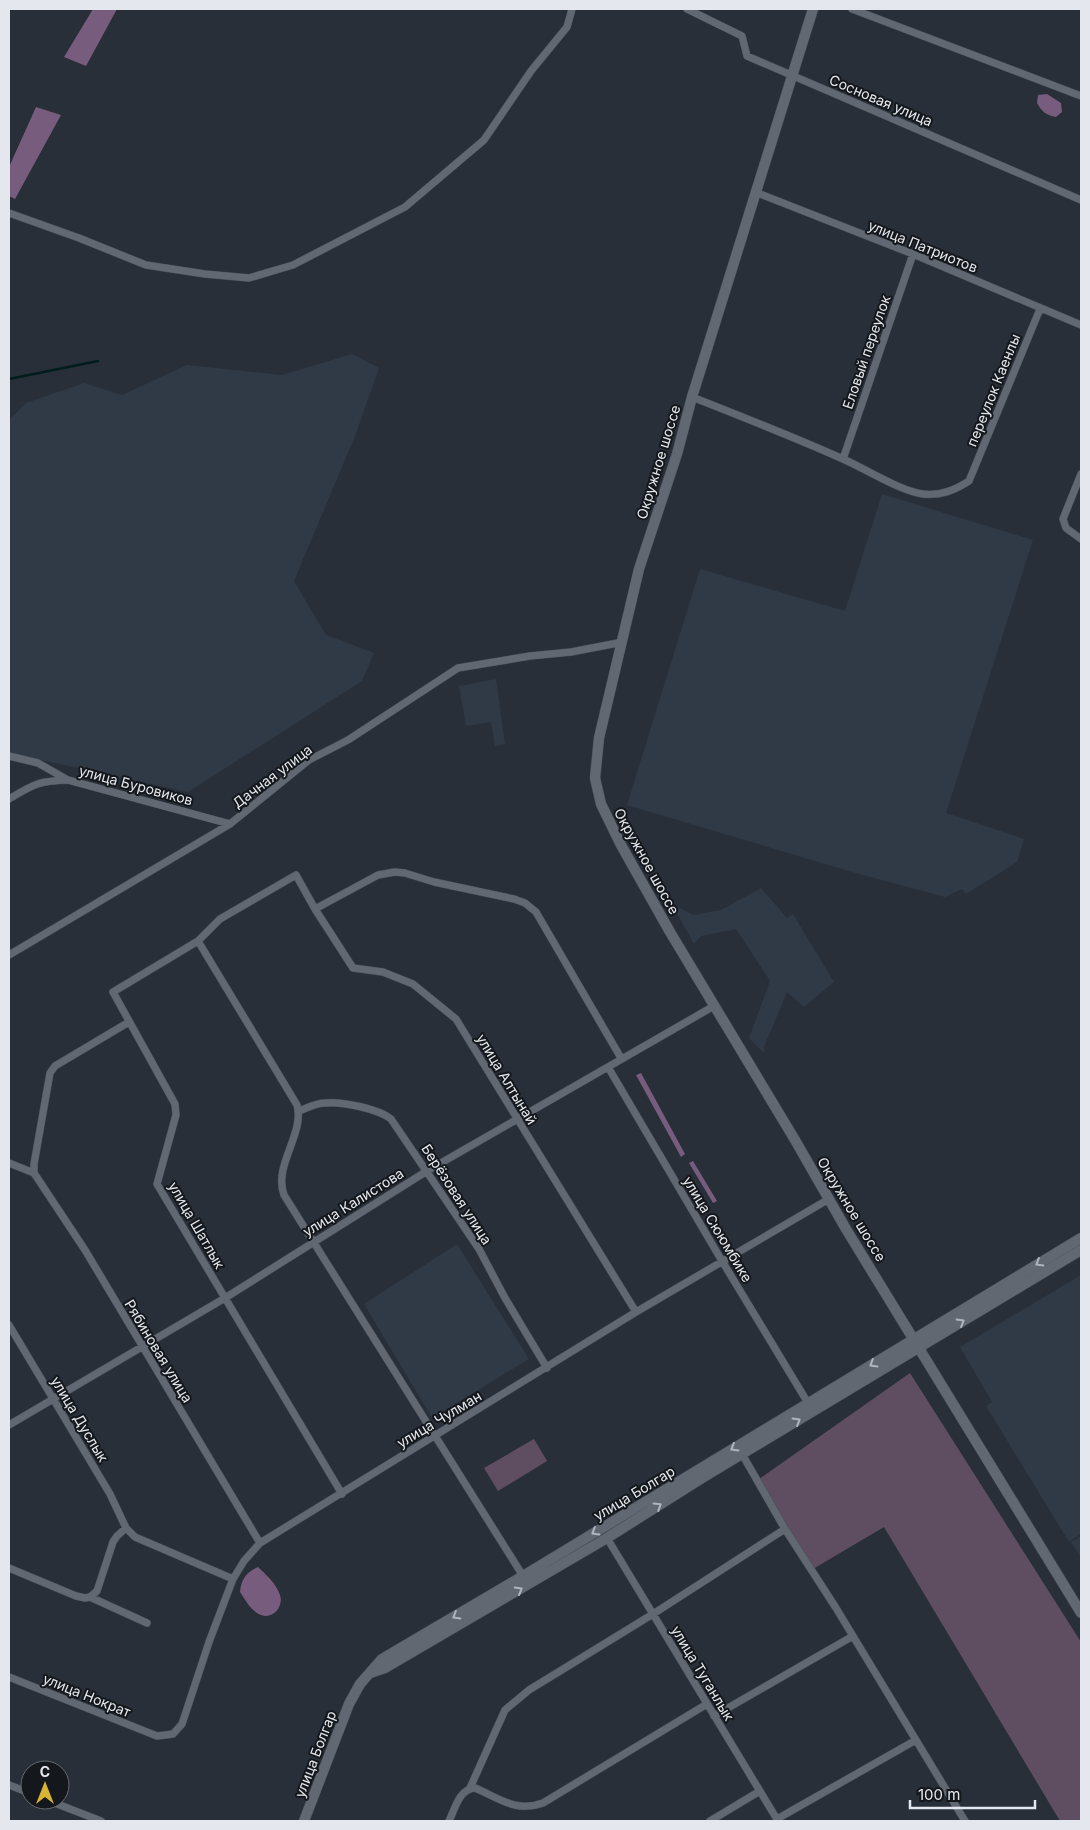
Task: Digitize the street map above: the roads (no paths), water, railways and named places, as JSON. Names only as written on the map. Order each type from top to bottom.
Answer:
[{"type":"street","points":[[9,213],[80,238],[146,265],[248,278],[292,265],[405,207],[484,140],[531,71],[567,28],[572,9]]},
{"type":"street","name":"Сосновая улица","points":[[687,9],[742,36],[747,56],[1081,200]]},
{"type":"street","name":"Окружное шоссе","points":[[813,9],[692,396],[677,454],[639,569],[599,738],[595,778],[608,822],[714,1006],[828,1198],[1081,1613]]},
{"type":"street","points":[[852,9],[1081,96]]},
{"type":"street","name":"улица Патриотов","points":[[755,192],[912,254],[1081,325]]},
{"type":"street","name":"Еловый переулок","points":[[843,459],[912,254]]},
{"type":"street","name":"переулок Каенлы","points":[[843,459],[912,491],[924,494],[947,492],[957,489],[970,481],[1040,309]]},
{"type":"street","points":[[692,396],[843,459]]},
{"type":"street","points":[[1081,474],[1063,519],[1066,528],[1081,539]]},
{"type":"street","name":"Дачная улица","points":[[9,955],[230,824],[309,760],[348,740],[458,668],[530,656],[571,652],[623,642]]},
{"type":"street","points":[[9,756],[38,763],[68,780]]},
{"type":"street","name":"улица Буровиков","points":[[9,799],[37,783],[68,780],[230,824]]},
{"type":"street","points":[[315,909],[378,875],[395,872],[525,903],[536,912],[621,1058]]},
{"type":"street","name":"улица Алтынай","points":[[198,941],[220,919],[296,876],[353,968],[383,972],[413,984],[456,1019],[636,1312]]},
{"type":"street","points":[[198,941],[297,1105],[299,1117],[281,1182],[284,1194],[523,1576]]},
{"type":"street","name":"улица Шатлык","points":[[198,941],[113,992],[170,1093],[176,1109],[157,1184],[342,1494]]},
{"type":"street","name":"улица Калистова","points":[[9,1425],[225,1298],[427,1171],[714,1006]]},
{"type":"street","points":[[9,1163],[34,1173],[50,1073],[55,1066],[129,1022]]},
{"type":"street","name":"улица Сююмбике","points":[[608,1066],[808,1403]]},
{"type":"street","name":"Берёзовая улица","points":[[298,1111],[318,1104],[333,1102],[386,1115],[394,1122],[479,1249],[505,1298],[548,1368]]},
{"type":"street","name":"Рябиновая улица","points":[[34,1173],[84,1250],[260,1543]]},
{"type":"street","name":"улица Чулман","points":[[157,1736],[173,1734],[182,1724],[209,1642],[233,1579],[244,1560],[260,1543],[548,1368],[636,1312],[828,1198]]},
{"type":"street","points":[[917,1342],[1081,1238]]},
{"type":"street","points":[[917,1342],[1081,1250]]},
{"type":"street","name":"улица Дуслык","points":[[9,1324],[110,1494],[126,1528]]},
{"type":"street","name":"улица Болгар","points":[[304,1821],[349,1704],[360,1684],[382,1659],[808,1403],[917,1342]]},
{"type":"street","name":"улица Болгар","points":[[370,1673],[385,1668],[607,1538],[917,1342]]},
{"type":"street","points":[[742,1454],[785,1529],[853,1636],[965,1821]]},
{"type":"street","points":[[9,1568],[85,1598],[97,1591],[113,1542],[126,1528],[135,1537],[233,1579]]},
{"type":"street","points":[[449,1821],[462,1795],[470,1788],[505,1710],[529,1690],[653,1614],[785,1529]]},
{"type":"street","name":"улица Туганлык","points":[[607,1538],[778,1820]]},
{"type":"street","points":[[90,1596],[147,1623]]},
{"type":"street","points":[[714,1716],[853,1636]]},
{"type":"street","name":"улица Нократ","points":[[9,1677],[157,1736]]},
{"type":"street","points":[[470,1788],[475,1788],[513,1805],[528,1807],[536,1805],[707,1704]]},
{"type":"street","points":[[778,1820],[916,1740]]},
{"type":"street","points":[[710,1821],[760,1792]]},
{"type":"street","points":[[70,1809],[101,1821]]},
{"type":"waterway","points":[[9,379],[98,361]]}]
